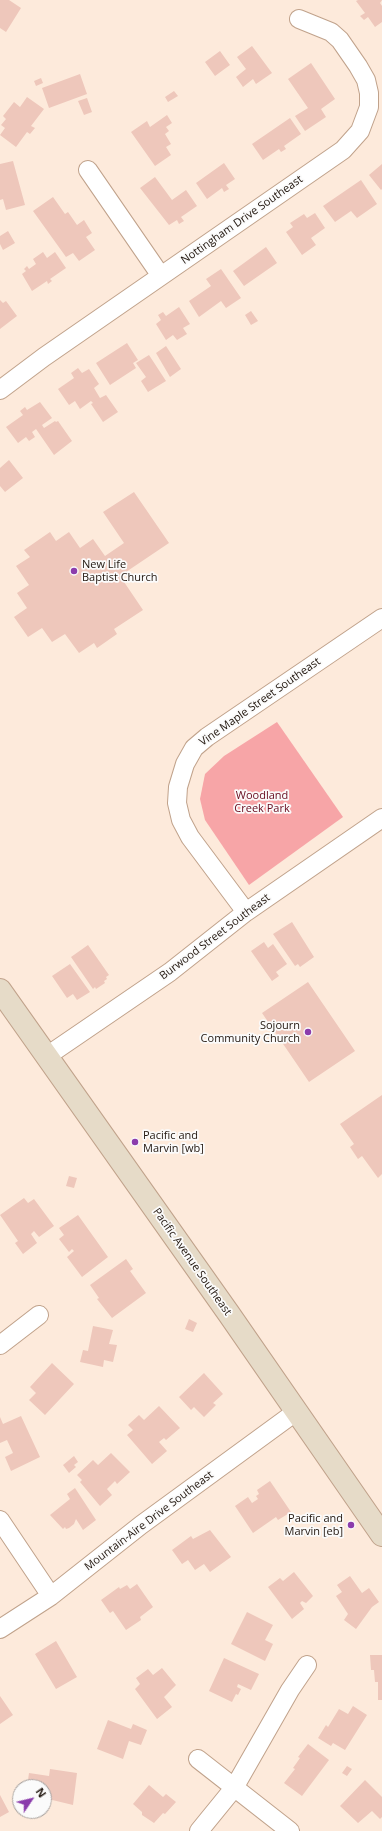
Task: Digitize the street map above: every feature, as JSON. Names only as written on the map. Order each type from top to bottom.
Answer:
[{"type":"main road","name":"Pacific Avenue Southeast","points":[[0,990],[297,1411],[382,1535]]},
{"type":"street","name":"Nottingham Drive Southeast","points":[[0,390],[44,356],[343,150],[360,131],[369,107],[369,93],[366,80],[340,40],[331,32],[299,19]]},
{"type":"street","points":[[88,170],[161,276]]},
{"type":"street","name":"Vine Maple Street Southeast","points":[[246,912],[190,837],[181,820],[177,803],[178,787],[185,764],[194,748],[207,737],[382,618]]},
{"type":"street","name":"Burwood Street Southeast","points":[[46,1056],[170,972],[246,912],[382,818]]},
{"type":"street","points":[[0,1345],[38,1315]]},
{"type":"street","name":"Mountain-Aire Drive Southeast","points":[[0,1629],[51,1596],[141,1525],[297,1411]]},
{"type":"street","points":[[0,1520],[51,1596]]},
{"type":"street","points":[[199,1831],[234,1788],[290,1690],[307,1665]]},
{"type":"street","points":[[198,1760],[290,1831]]},
{"type":"green space","name":"Woodland Creek Park","points":[[277,722],[343,817],[249,885],[205,820],[200,799],[205,774],[224,756]]},
{"type":"building","points":[[0,0],[9,0],[21,8],[6,32],[0,28]]},
{"type":"building","points":[[382,0],[380,3],[382,6],[382,22],[375,27],[368,17],[364,20],[360,16],[365,13],[356,1]]},
{"type":"building","points":[[252,46],[272,73],[256,84],[253,79],[243,87],[236,77],[246,69],[237,57]]},
{"type":"building","points":[[220,51],[230,65],[215,76],[205,62]]},
{"type":"building","points":[[311,63],[335,99],[321,109],[326,117],[305,131],[295,116],[308,108],[288,79]]},
{"type":"building","points":[[80,74],[87,94],[49,108],[42,88]]},
{"type":"building","points":[[41,78],[43,83],[36,86],[34,81]]},
{"type":"building","points":[[174,91],[178,96],[168,102],[165,97]]},
{"type":"building","points":[[27,97],[44,109],[31,126],[35,128],[30,134],[27,132],[16,147],[0,135],[5,128],[1,125],[6,119],[3,116],[14,102],[20,107]]},
{"type":"building","points":[[87,98],[92,112],[84,115],[78,101]]},
{"type":"building","points":[[167,115],[172,123],[166,127],[169,131],[165,134],[171,144],[166,147],[171,155],[155,166],[131,132],[147,121],[150,127]]},
{"type":"building","points":[[290,118],[301,134],[284,146],[286,149],[281,152],[279,149],[263,160],[252,144]]},
{"type":"building","points":[[13,161],[25,205],[6,210],[3,199],[0,200],[0,164]]},
{"type":"building","points":[[224,163],[235,179],[226,185],[229,189],[224,192],[222,188],[207,199],[196,183]]},
{"type":"building","points":[[382,164],[382,189],[381,190],[369,175]]},
{"type":"building","points":[[155,177],[172,200],[186,190],[197,206],[181,217],[184,221],[179,224],[177,220],[169,225],[140,188]]},
{"type":"building","points":[[361,180],[377,204],[357,218],[351,211],[335,222],[323,206]]},
{"type":"building","points":[[53,197],[65,214],[68,212],[77,225],[84,220],[92,233],[86,237],[95,250],[79,261],[73,253],[66,257],[33,211]]},
{"type":"building","points":[[315,213],[325,228],[311,238],[316,245],[302,255],[286,232],[293,227],[290,223],[304,214],[307,218]]},
{"type":"building","points":[[8,231],[15,243],[3,250],[0,244],[0,236]]},
{"type":"building","points":[[266,247],[277,263],[244,286],[233,271]]},
{"type":"building","points":[[43,252],[47,258],[55,252],[66,268],[50,279],[52,281],[48,284],[47,281],[32,291],[22,274],[26,271],[24,269],[27,266],[29,269],[36,264],[33,259]]},
{"type":"building","points":[[221,269],[241,298],[226,308],[221,301],[199,317],[189,301],[211,286],[206,279]]},
{"type":"building","points":[[0,300],[3,303],[6,301],[17,316],[0,329]]},
{"type":"building","points":[[179,307],[190,324],[183,328],[187,334],[177,340],[173,335],[166,340],[156,324],[161,320],[158,315],[163,312],[166,316]]},
{"type":"building","points":[[251,311],[258,321],[251,325],[245,315]]},
{"type":"building","points":[[127,343],[138,360],[133,363],[136,368],[110,385],[96,363]]},
{"type":"building","points":[[166,346],[181,369],[170,377],[156,353]]},
{"type":"building","points":[[149,355],[166,381],[148,392],[141,381],[146,377],[136,363]]},
{"type":"building","points":[[78,368],[82,373],[89,369],[99,384],[94,388],[100,398],[106,395],[118,412],[103,422],[91,404],[93,403],[91,401],[80,409],[75,401],[69,405],[58,389],[74,378],[71,373]]},
{"type":"building","points":[[40,402],[52,418],[42,425],[44,428],[55,421],[58,421],[72,441],[54,455],[36,429],[32,432],[35,437],[29,441],[26,437],[18,443],[6,427],[23,415],[20,411],[25,407],[27,410]]},
{"type":"building","points":[[9,460],[23,478],[5,492],[0,486],[0,468]]},
{"type":"building","name":"New Life Baptist Church","points":[[134,492],[169,543],[120,576],[143,610],[114,629],[117,634],[97,648],[94,643],[79,653],[65,634],[52,642],[42,628],[28,637],[14,617],[27,608],[17,593],[29,585],[16,566],[30,557],[24,550],[50,532],[56,541],[69,532],[80,548],[93,539],[105,556],[124,543],[103,512]]},
{"type":"building","points":[[292,922],[314,957],[300,967],[298,964],[295,966],[273,934]]},
{"type":"building","points":[[264,942],[268,948],[273,944],[287,964],[276,972],[279,976],[272,981],[251,951]]},
{"type":"building","points":[[88,945],[109,975],[104,981],[105,983],[96,989],[95,987],[93,989],[71,957]]},
{"type":"building","points":[[70,964],[90,992],[77,1000],[73,994],[67,998],[52,976]]},
{"type":"building","name":"Sojourn Community Church","points":[[308,982],[355,1051],[309,1082],[262,1013]]},
{"type":"building","points":[[382,1095],[382,1174],[378,1178],[362,1156],[358,1159],[350,1147],[354,1144],[340,1124]]},
{"type":"building","points":[[69,1176],[77,1178],[74,1188],[66,1186]]},
{"type":"building","points":[[24,1198],[28,1203],[34,1199],[54,1226],[39,1237],[34,1231],[31,1234],[37,1243],[23,1254],[15,1243],[18,1241],[0,1215]]},
{"type":"building","points":[[78,1215],[108,1257],[82,1277],[67,1257],[74,1251],[72,1249],[69,1252],[59,1239],[64,1235],[59,1228]]},
{"type":"building","points":[[126,1259],[133,1269],[130,1271],[146,1293],[112,1318],[97,1299],[99,1298],[90,1285]]},
{"type":"building","points":[[189,1319],[197,1323],[193,1332],[185,1329]]},
{"type":"building","points":[[93,1326],[113,1330],[109,1344],[117,1345],[113,1362],[104,1360],[103,1367],[80,1362],[83,1350],[88,1351]]},
{"type":"building","points":[[52,1363],[74,1384],[45,1415],[29,1400],[36,1393],[30,1387]]},
{"type":"building","points":[[204,1373],[223,1394],[213,1403],[216,1405],[204,1417],[194,1407],[191,1410],[179,1397]]},
{"type":"building","points":[[159,1406],[180,1428],[166,1440],[164,1438],[159,1442],[167,1451],[152,1464],[127,1435],[133,1430],[128,1425],[139,1415],[144,1420]]},
{"type":"building","points":[[21,1416],[40,1457],[11,1471],[5,1457],[13,1453],[7,1440],[0,1443],[0,1417],[3,1424]]},
{"type":"building","points":[[111,1453],[130,1472],[117,1484],[115,1481],[107,1489],[112,1495],[100,1506],[80,1482],[82,1480],[77,1475],[93,1460],[98,1465]]},
{"type":"building","points":[[74,1456],[78,1462],[74,1465],[76,1467],[69,1473],[63,1465]]},
{"type":"building","points":[[270,1481],[291,1512],[278,1520],[276,1517],[253,1533],[235,1506],[248,1497],[252,1503],[258,1499],[256,1496],[259,1494],[257,1490]]},
{"type":"building","points":[[75,1488],[96,1520],[83,1530],[76,1519],[74,1524],[69,1528],[66,1529],[65,1527],[63,1529],[50,1515],[70,1499],[67,1494]]},
{"type":"building","points":[[210,1530],[231,1557],[210,1572],[204,1564],[195,1570],[188,1560],[182,1564],[172,1550],[191,1536],[193,1539]]},
{"type":"building","points":[[294,1572],[313,1596],[306,1603],[302,1601],[300,1603],[304,1609],[292,1619],[268,1587],[280,1578],[283,1581]]},
{"type":"building","points":[[350,1576],[362,1593],[369,1588],[379,1602],[372,1607],[356,1629],[344,1620],[348,1614],[336,1596],[342,1592],[337,1585]]},
{"type":"building","points":[[137,1584],[153,1607],[140,1617],[141,1620],[126,1630],[113,1611],[110,1613],[101,1600],[119,1587],[120,1589],[127,1585],[130,1589]]},
{"type":"building","points":[[247,1612],[273,1625],[265,1640],[273,1644],[265,1661],[231,1644]]},
{"type":"building","points":[[56,1641],[77,1677],[56,1689],[35,1654]]},
{"type":"building","points":[[370,1655],[382,1655],[382,1700],[378,1700],[378,1682],[375,1682],[374,1670],[371,1670]]},
{"type":"building","points":[[224,1658],[259,1674],[251,1690],[238,1684],[237,1687],[241,1689],[238,1695],[236,1694],[232,1702],[209,1691]]},
{"type":"building","points":[[162,1668],[176,1685],[164,1697],[172,1707],[157,1719],[135,1689],[140,1684],[136,1678],[148,1669],[153,1675]]},
{"type":"building","points":[[0,1696],[13,1715],[0,1724]]},
{"type":"building","points":[[353,1706],[367,1715],[345,1750],[333,1743],[331,1746],[318,1738],[326,1725],[328,1727],[339,1709],[348,1714]]},
{"type":"building","points":[[108,1720],[131,1729],[133,1724],[147,1730],[141,1745],[129,1741],[123,1759],[97,1749]]},
{"type":"building","points":[[308,1744],[329,1760],[302,1796],[284,1783],[295,1769],[293,1768],[300,1758],[298,1757]]},
{"type":"building","points":[[347,1766],[352,1769],[347,1776],[342,1773]]},
{"type":"building","points":[[50,1769],[77,1773],[73,1805],[52,1800],[52,1779],[28,1779],[29,1773],[49,1776]]},
{"type":"building","points":[[365,1780],[382,1797],[382,1817],[380,1819],[372,1811],[358,1823],[340,1806]]},
{"type":"building","points":[[149,1785],[163,1797],[166,1794],[176,1802],[154,1823],[142,1815],[142,1812],[133,1804]]},
{"type":"building","points":[[0,1795],[9,1812],[0,1817]]},
{"type":"place","name":"New Life Baptist Church","points":[[74,571]]},
{"type":"place","name":"Sojourn Community Church","points":[[308,1032]]},
{"type":"place","name":"Pacific and Marvin [wb]","points":[[135,1142]]},
{"type":"place","name":"Pacific and Marvin [eb]","points":[[351,1525]]}]
